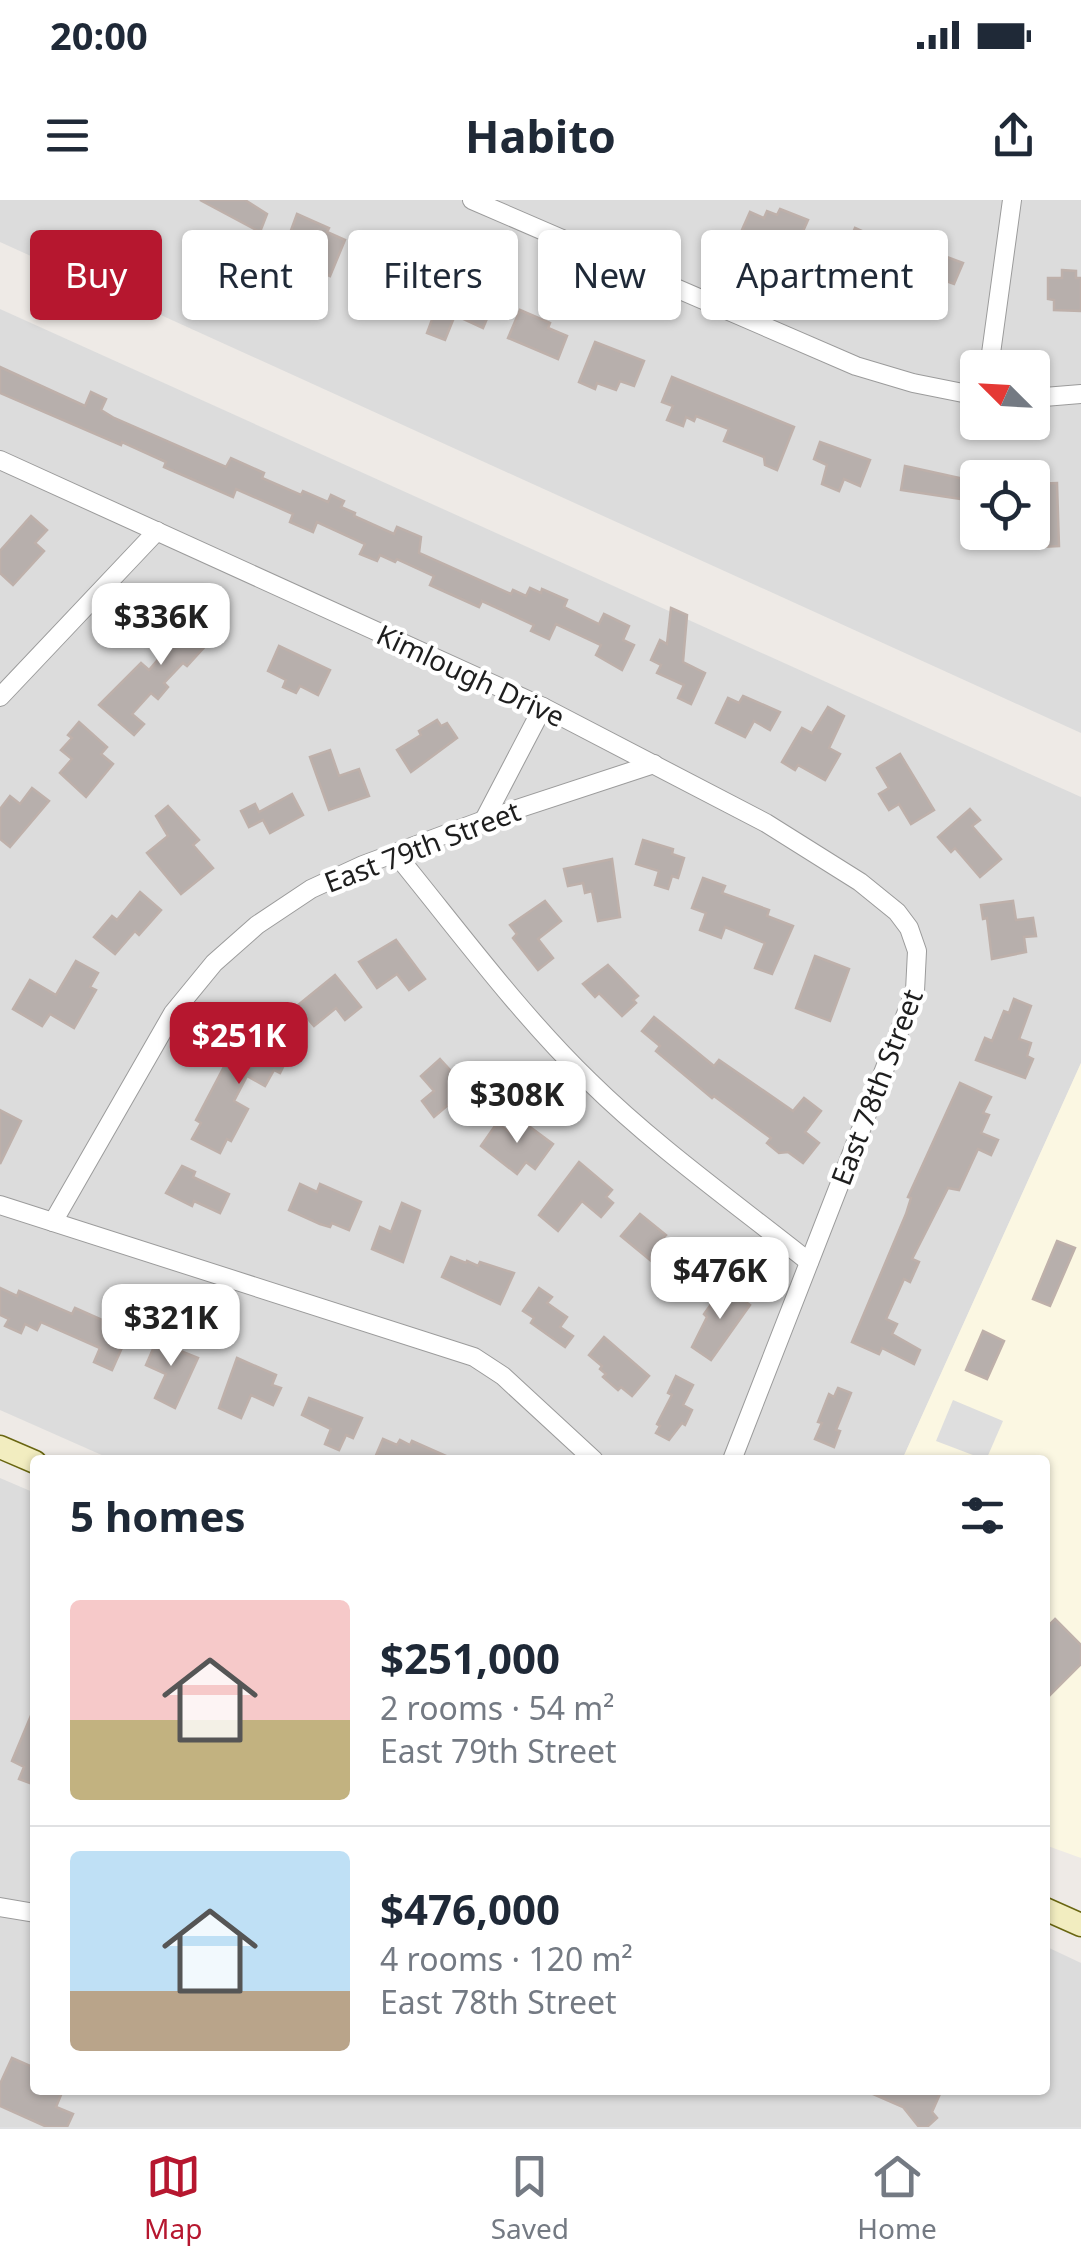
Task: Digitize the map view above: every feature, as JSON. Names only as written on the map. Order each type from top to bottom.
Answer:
[{"type":"main road","points":[[0,1447],[30,1460]]},
{"type":"main road","points":[[1050,1911],[1081,1925]]},
{"type":"street","points":[[472,200],[856,366],[960,392]]},
{"type":"street","points":[[991,350],[1012,200]]},
{"type":"street","points":[[1050,397],[1081,394]]},
{"type":"street","name":"Kimlough Drive","points":[[0,460],[543,707],[654,764],[766,823],[860,882],[897,912],[912,937]]},
{"type":"street","points":[[0,697],[156,532]]},
{"type":"street","points":[[484,820],[543,707]]},
{"type":"street","name":"East 79th Street","points":[[52,1222],[164,1026],[209,969],[276,910],[326,882],[394,854],[654,764]]},
{"type":"street","points":[[394,854],[499,982],[588,1081],[809,1262]]},
{"type":"street","name":"East 78th Street","points":[[734,1455],[915,991],[919,967],[912,937]]},
{"type":"street","points":[[0,1205],[474,1357],[507,1379],[589,1455]]},
{"type":"street","points":[[0,1907],[30,1912]]},
{"type":"shaded area","points":[[0,200],[1081,200],[1081,733],[162,316],[162,230],[30,230],[30,256],[0,242]]},
{"type":"shaded area","points":[[0,309],[1081,797],[1081,1063],[904,1455],[102,1455],[0,1410]]},
{"type":"shaded area","points":[[1081,1063],[1081,1858],[1050,1847],[1050,1455],[904,1455]]},
{"type":"shaded area","points":[[953,1400],[1003,1421],[988,1455],[973,1455],[936,1441]]},
{"type":"shaded area","points":[[0,1478],[30,1491],[30,2095],[1050,2095],[1050,1948],[1081,1963],[1081,2127],[0,2127]]},
{"type":"building","points":[[200,200],[245,200],[267,214],[261,230]]},
{"type":"building","points":[[780,209],[808,220],[804,230],[742,230],[750,212],[764,218],[767,211],[777,215]]},
{"type":"building","points":[[297,214],[329,228],[328,230],[291,230]]},
{"type":"building","points":[[328,232],[345,240],[328,275]]},
{"type":"building","points":[[948,257],[963,263],[954,284],[948,282]]},
{"type":"building","points":[[1062,270],[1076,271],[1076,278],[1081,278],[1081,311],[1054,310],[1054,300],[1048,299],[1048,278],[1062,278]]},
{"type":"building","points":[[520,310],[550,323],[548,328],[567,336],[558,359],[508,338]]},
{"type":"building","points":[[432,320],[453,320],[445,340],[427,333]]},
{"type":"building","points":[[466,320],[486,320],[483,328]]},
{"type":"building","points":[[595,342],[644,361],[634,386],[620,381],[616,390],[597,383],[595,389],[579,382]]},
{"type":"building","points":[[0,367],[85,406],[91,392],[106,399],[101,410],[114,418],[226,467],[231,458],[264,473],[262,478],[301,495],[303,491],[328,502],[331,495],[344,501],[341,507],[355,513],[354,516],[394,534],[397,527],[421,537],[419,553],[511,594],[513,590],[526,596],[530,588],[541,593],[542,589],[567,600],[564,607],[599,624],[604,614],[629,626],[623,640],[634,645],[622,670],[596,655],[601,645],[556,624],[549,639],[531,631],[534,625],[482,601],[479,607],[430,585],[434,576],[397,559],[395,562],[380,555],[377,561],[360,554],[365,544],[317,522],[313,532],[290,522],[293,514],[236,489],[233,497],[164,467],[166,462],[122,442],[121,445],[0,393]]},
{"type":"building","points":[[672,377],[794,427],[777,470],[765,465],[764,457],[724,441],[729,429],[696,416],[694,421],[686,417],[683,426],[667,420],[673,406],[662,402]]},
{"type":"building","points":[[820,442],[870,460],[860,486],[844,479],[839,491],[822,484],[827,465],[814,459]]},
{"type":"building","points":[[905,466],[960,478],[960,499],[901,490]]},
{"type":"building","points":[[1050,483],[1057,483],[1059,546],[1050,546]]},
{"type":"building","points":[[31,516],[47,530],[35,543],[44,551],[13,585],[0,573],[0,551]]},
{"type":"building","points":[[200,596],[220,613],[200,636],[208,643],[164,683],[168,687],[158,699],[151,693],[132,714],[144,724],[134,735],[99,705],[141,663],[149,670],[178,636],[174,632]]},
{"type":"building","points":[[671,608],[687,615],[683,662],[705,673],[691,704],[678,698],[684,685],[657,673],[661,665],[651,660],[660,640],[667,644]]},
{"type":"building","points":[[279,646],[330,670],[318,695],[300,686],[296,693],[283,687],[286,680],[268,671]]},
{"type":"building","points":[[743,696],[780,712],[770,730],[754,721],[745,737],[716,723],[728,698],[739,703]]},
{"type":"building","points":[[828,707],[844,716],[829,748],[840,754],[825,780],[798,765],[795,770],[782,762],[802,728],[812,733]]},
{"type":"building","points":[[437,720],[441,726],[447,723],[457,738],[411,772],[397,750]]},
{"type":"building","points":[[79,722],[107,747],[101,754],[113,764],[86,797],[60,773],[72,759],[61,750]]},
{"type":"building","points":[[330,750],[339,776],[359,769],[369,796],[329,810],[310,757]]},
{"type":"building","points":[[900,754],[934,810],[911,824],[899,804],[889,810],[879,794],[889,788],[877,768]]},
{"type":"building","points":[[32,788],[49,801],[10,847],[0,839],[0,809],[10,796],[20,804]]},
{"type":"building","points":[[292,794],[303,815],[270,833],[263,820],[249,827],[241,811],[255,804],[259,812]]},
{"type":"building","points":[[168,806],[199,840],[193,845],[213,868],[181,894],[147,853],[168,836],[156,816]]},
{"type":"building","points":[[970,809],[980,820],[972,826],[1001,859],[980,877],[955,848],[951,852],[938,837]]},
{"type":"building","points":[[643,840],[673,849],[672,854],[684,858],[678,878],[672,876],[668,889],[655,885],[659,871],[636,864]]},
{"type":"building","points":[[612,859],[620,917],[598,921],[592,891],[585,893],[583,883],[568,886],[564,869]]},
{"type":"building","points":[[703,878],[725,886],[722,893],[769,910],[767,916],[793,926],[772,974],[755,968],[765,943],[725,927],[721,938],[700,930],[706,913],[692,908]]},
{"type":"building","points":[[140,892],[161,910],[115,954],[94,937],[112,916],[117,920]]},
{"type":"building","points":[[545,901],[561,921],[538,939],[553,958],[538,970],[513,938],[517,934],[510,925]]},
{"type":"building","points":[[1013,901],[1016,920],[1033,918],[1036,936],[1024,937],[1026,952],[992,959],[987,918],[983,919],[981,905]]},
{"type":"building","points":[[396,940],[425,979],[409,990],[397,974],[377,988],[359,962]]},
{"type":"building","points":[[815,956],[849,969],[830,1021],[796,1008]]},
{"type":"building","points":[[76,961],[98,973],[90,987],[96,990],[74,1028],[50,1014],[42,1026],[13,1009],[30,980],[56,995]]},
{"type":"building","points":[[608,965],[638,996],[622,1016],[599,993],[595,997],[583,984]]},
{"type":"building","points":[[335,975],[361,1007],[345,1020],[336,1008],[314,1026],[297,1006]]},
{"type":"building","points":[[1014,999],[1031,1006],[1019,1039],[1031,1043],[1027,1056],[1033,1059],[1025,1078],[976,1060],[985,1038],[992,1041],[1004,1011],[1009,1013]]},
{"type":"building","points":[[654,1017],[714,1066],[719,1060],[793,1111],[804,1098],[821,1111],[805,1132],[819,1143],[803,1163],[788,1152],[779,1153],[767,1143],[771,1138],[712,1098],[656,1051],[660,1046],[642,1031]]},
{"type":"building","points":[[266,1025],[291,1038],[287,1047],[292,1049],[280,1073],[274,1070],[265,1086],[247,1076],[234,1101],[248,1109],[220,1153],[192,1139],[201,1123],[196,1120],[237,1042],[252,1051]]},
{"type":"building","points":[[440,1059],[481,1104],[467,1116],[456,1103],[434,1117],[422,1101],[434,1091],[421,1076]]},
{"type":"building","points":[[960,1083],[991,1097],[983,1113],[989,1115],[981,1133],[998,1140],[991,1155],[978,1149],[959,1190],[948,1188],[912,1259],[919,1262],[910,1282],[904,1279],[886,1319],[897,1324],[892,1334],[920,1350],[914,1364],[882,1348],[879,1354],[852,1342],[906,1214],[911,1198],[908,1197]]},
{"type":"building","points":[[0,1110],[21,1121],[0,1164]]},
{"type":"building","points":[[522,1121],[553,1144],[535,1169],[526,1162],[517,1174],[481,1146],[497,1123],[512,1134]]},
{"type":"building","points":[[579,1162],[612,1190],[606,1197],[613,1203],[601,1217],[582,1201],[558,1231],[539,1215]]},
{"type":"building","points":[[182,1166],[195,1172],[193,1177],[229,1194],[220,1213],[194,1201],[192,1206],[166,1193]]},
{"type":"building","points":[[300,1184],[317,1192],[320,1184],[361,1202],[349,1230],[332,1223],[330,1227],[320,1224],[289,1210]]},
{"type":"building","points":[[402,1203],[420,1211],[403,1262],[372,1249],[380,1227],[391,1232]]},
{"type":"building","points":[[640,1214],[666,1235],[663,1238],[684,1258],[674,1271],[660,1259],[655,1264],[621,1236]]},
{"type":"building","points":[[1057,1241],[1075,1248],[1050,1306],[1033,1299]]},
{"type":"building","points":[[451,1257],[514,1273],[500,1304],[442,1277]]},
{"type":"building","points":[[724,1286],[750,1305],[711,1360],[692,1347],[707,1317],[704,1314]]},
{"type":"building","points":[[0,1288],[17,1296],[19,1291],[72,1314],[75,1308],[129,1332],[112,1370],[94,1362],[100,1348],[41,1322],[37,1330],[25,1324],[21,1333],[5,1326],[9,1319],[0,1315]]},
{"type":"building","points":[[539,1288],[552,1297],[547,1303],[567,1317],[560,1327],[573,1336],[565,1347],[531,1323],[534,1318],[523,1311]]},
{"type":"building","points":[[983,1331],[1004,1341],[987,1379],[966,1370]]},
{"type":"building","points":[[160,1333],[181,1343],[178,1350],[198,1358],[175,1408],[155,1398],[166,1374],[146,1365]]},
{"type":"building","points":[[604,1337],[649,1376],[632,1396],[603,1377],[606,1374],[600,1369],[602,1366],[589,1355]]},
{"type":"building","points":[[237,1358],[276,1375],[272,1385],[281,1388],[273,1405],[251,1395],[241,1418],[219,1408]]},
{"type":"building","points":[[676,1376],[693,1385],[683,1405],[692,1410],[685,1425],[682,1423],[669,1440],[656,1433]]},
{"type":"building","points":[[838,1388],[851,1393],[836,1430],[840,1431],[834,1447],[815,1439],[829,1394],[834,1397]]},
{"type":"building","points":[[309,1398],[362,1418],[353,1438],[346,1435],[339,1450],[325,1444],[331,1429],[302,1415]]},
{"type":"building","points":[[383,1439],[397,1445],[400,1440],[410,1445],[412,1441],[444,1455],[376,1455]]},
{"type":"building","points":[[1055,1619],[1081,1645],[1081,1664],[1050,1695],[1050,1624]]},
{"type":"building","points":[[30,1718],[30,1783],[19,1779],[24,1767],[12,1761]]},
{"type":"building","points":[[12,2058],[30,2066],[30,2095],[61,2095],[56,2107],[73,2114],[67,2127],[47,2127],[0,2106],[0,2084]]},
{"type":"building","points":[[875,2095],[940,2095],[932,2112],[937,2118],[927,2127],[919,2127],[903,2107]]}]
